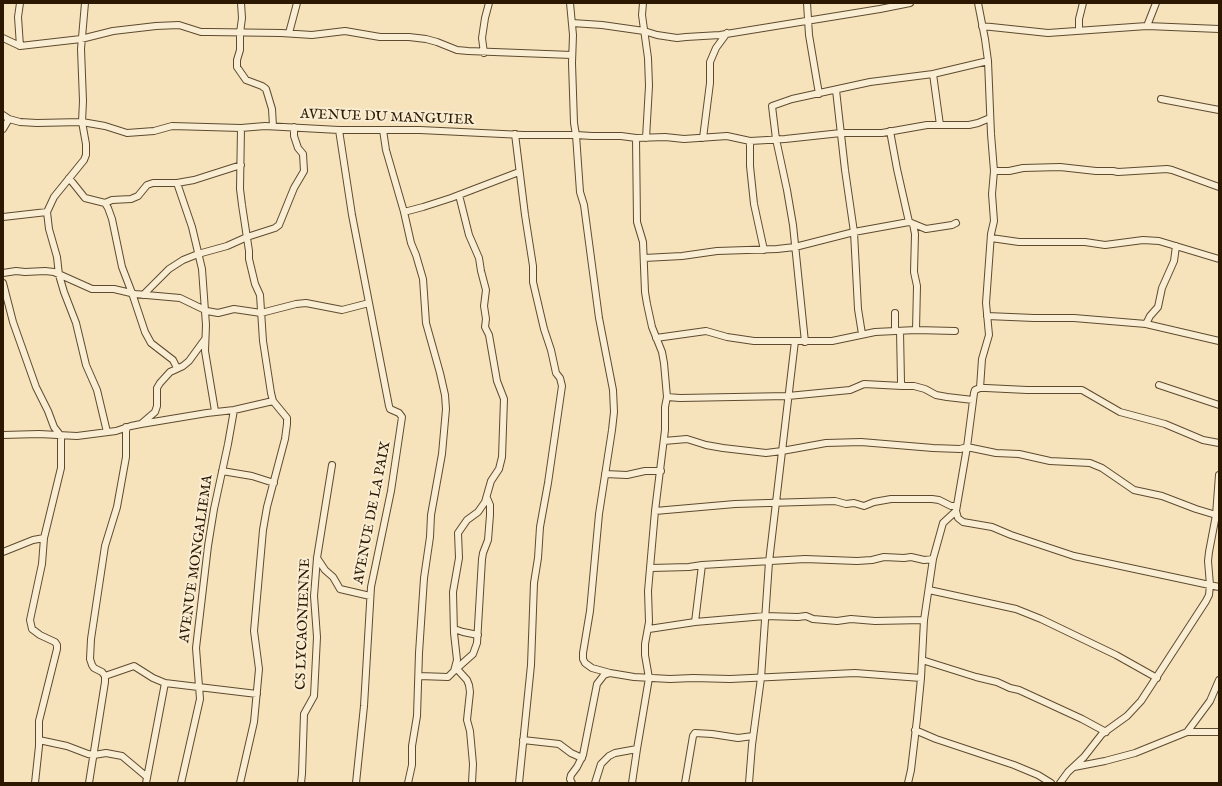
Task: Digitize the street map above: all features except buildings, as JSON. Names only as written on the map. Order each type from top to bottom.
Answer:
[{"type":"street","points":[[20,3],[18,17],[20,46]]},
{"type":"street","points":[[85,3],[82,39],[82,122],[86,144],[86,155],[84,160],[54,198],[48,212],[49,229],[58,257],[59,275],[76,323],[86,365],[97,390],[107,432]]},
{"type":"street","points":[[241,3],[242,18],[237,68],[246,80],[266,89],[272,109],[273,126]]},
{"type":"street","points":[[289,33],[296,3]]},
{"type":"street","points":[[484,52],[482,38],[484,18],[488,3]]},
{"type":"street","points":[[570,3],[572,24],[574,123],[580,192],[584,205],[599,318],[613,390],[614,412],[599,514],[590,611],[583,659],[592,668],[649,678],[730,679],[855,673],[921,678]]},
{"type":"street","points":[[643,3],[649,86],[646,138]]},
{"type":"street","points":[[807,3],[812,58],[819,94]]},
{"type":"street","points":[[572,24],[589,24],[644,31],[657,35],[677,38],[727,33],[910,3]]},
{"type":"street","points":[[978,3],[988,61],[990,134],[993,145],[994,171],[992,194],[994,221],[991,238],[986,303],[989,335],[982,359],[980,388]]},
{"type":"street","points":[[1079,30],[1079,19],[1083,3]]},
{"type":"street","points":[[1148,26],[1156,3]]},
{"type":"street","points":[[3,38],[20,46],[82,39],[113,31],[156,26],[179,26],[201,32],[289,33],[312,35],[345,31],[380,37],[409,37],[437,42],[457,50],[572,55]]},
{"type":"street","points":[[982,26],[1048,33],[1148,26],[1219,29]]},
{"type":"street","points":[[703,138],[710,83],[710,62],[716,48],[727,33]]},
{"type":"street","points":[[805,342],[787,190],[776,139],[772,106],[792,99],[854,87],[870,82],[933,74],[988,61]]},
{"type":"street","points":[[933,74],[940,125]]},
{"type":"street","points":[[836,90],[854,232],[858,309],[862,334]]},
{"type":"street","points":[[1161,99],[1219,110]]},
{"type":"street","points":[[3,115],[9,119],[3,129]]},
{"type":"street","name":"AVENUE DU MANGUIER","points":[[9,119],[20,122],[37,123],[82,122],[110,128],[127,134],[154,131],[172,126],[240,128],[273,126],[339,130],[420,130],[621,136],[636,138],[665,137],[684,139],[726,136],[750,141],[841,133],[873,134],[927,124],[969,125],[990,118]]},
{"type":"street","points":[[143,294],[169,269],[183,260],[227,246],[247,237],[275,228],[278,225],[294,188],[304,171],[303,154],[298,148],[294,136],[294,127]]},
{"type":"street","points":[[240,128],[240,194],[250,263],[260,295],[264,348],[270,393],[274,402],[284,414],[287,424],[285,439],[265,517],[254,631],[259,669],[257,694],[254,722],[240,783]]},
{"type":"street","points":[[3,272],[45,271],[59,275],[92,289],[114,290],[180,298],[204,310],[218,313],[234,309],[261,314],[296,304],[306,303],[342,310],[369,303],[352,215],[339,130]]},
{"type":"street","points":[[382,130],[411,244],[423,279],[426,323],[440,373],[445,395],[446,409],[442,454],[431,514],[430,537],[424,578],[416,716],[412,746],[412,765],[408,783]]},
{"type":"street","points":[[890,131],[896,169],[915,234],[914,268],[917,286],[916,330]]},
{"type":"street","points":[[515,134],[536,294],[556,373],[560,378],[562,386],[550,475],[540,527],[538,558],[534,583],[531,665],[519,783]]},
{"type":"street","points":[[632,783],[649,678],[645,655],[645,644],[649,629],[648,601],[655,511],[664,441],[667,397],[664,363],[652,327],[645,292],[643,242],[637,222],[636,138]]},
{"type":"street","points":[[750,141],[750,166],[754,204],[764,250]]},
{"type":"street","points":[[69,178],[85,198],[105,203],[112,200],[131,199],[138,196],[147,185],[153,183],[177,183],[194,180],[241,165]]},
{"type":"street","points":[[994,171],[1009,171],[1023,168],[1060,167],[1118,172],[1167,169],[1219,187]]},
{"type":"street","points":[[404,212],[423,208],[519,172]]},
{"type":"street","points":[[177,183],[192,227],[202,269],[205,351],[215,411]]},
{"type":"street","points":[[455,670],[456,660],[453,592],[459,558],[458,533],[467,520],[476,514],[483,506],[487,498],[491,481],[501,464],[505,404],[503,393],[497,381],[489,335],[485,327],[486,319],[484,306],[486,290],[476,249],[469,235],[459,195]]},
{"type":"street","points":[[105,203],[112,219],[122,267],[144,332],[151,343],[173,360],[177,368]]},
{"type":"street","points":[[3,217],[48,212]]},
{"type":"street","points":[[644,258],[682,256],[717,251],[764,250],[794,247],[854,232],[911,223],[926,229],[956,223]]},
{"type":"street","points":[[991,238],[1019,242],[1085,242],[1105,245],[1143,240],[1159,241],[1219,259]]},
{"type":"street","points":[[1146,324],[1150,316],[1158,307],[1162,288],[1174,261],[1176,246]]},
{"type":"street","points":[[3,283],[13,322],[36,386],[54,427],[61,436],[61,468],[44,538],[42,564],[30,620],[32,629],[40,635],[55,642],[57,645],[39,721],[39,746],[35,783]]},
{"type":"street","name":"AVENUE DE LA PAIX","points":[[356,783],[364,706],[370,596],[373,573],[378,556],[391,491],[402,417],[399,413],[390,409],[389,406],[369,303]]},
{"type":"street","points":[[895,313],[900,382],[902,386]]},
{"type":"street","points":[[987,316],[1074,318],[1146,324],[1219,341]]},
{"type":"street","points":[[656,338],[706,331],[727,337],[754,341],[805,342],[832,341],[875,332],[916,330],[955,331]]},
{"type":"street","points":[[141,424],[154,412],[157,406],[157,388],[160,383],[170,372],[189,360],[205,339]]},
{"type":"street","points":[[749,783],[753,736],[761,678],[769,562],[795,341]]},
{"type":"street","points":[[667,397],[788,396],[850,390],[864,384],[919,388],[936,395],[973,400]]},
{"type":"street","points":[[1159,385],[1219,405]]},
{"type":"street","points":[[1219,443],[1203,440],[1165,424],[1120,412],[1082,390],[980,388],[975,390],[956,508],[958,518],[963,522],[992,526],[1011,535],[1074,556],[1219,586]]},
{"type":"street","points":[[3,436],[39,434],[77,436],[119,430],[141,424],[215,411],[234,410],[274,402]]},
{"type":"street","name":"AVENUE MONGALIEMA","points":[[181,783],[200,699],[196,648],[208,546],[234,410]]},
{"type":"street","points":[[89,783],[105,676],[92,665],[90,658],[91,639],[105,546],[116,507],[126,458],[126,427]]},
{"type":"street","points":[[664,441],[687,440],[723,448],[766,453],[826,442],[861,442],[933,448],[967,447],[996,453],[1019,454],[1050,461],[1090,463],[1102,468],[1134,490],[1153,493],[1216,515]]},
{"type":"street","name":"CS LYCAONIENNE","points":[[301,783],[304,714],[314,696],[317,636],[314,596],[317,558],[332,465]]},
{"type":"street","points":[[222,471],[252,476],[274,483]]},
{"type":"street","points":[[605,474],[627,475],[645,471],[660,471]]},
{"type":"street","points":[[1060,783],[1084,757],[1097,740],[1135,708],[1157,678],[1206,602],[1209,595],[1210,585],[1208,561],[1216,515],[1219,474]]},
{"type":"street","points":[[418,676],[448,677],[468,658],[475,649],[478,635],[483,553],[488,540],[490,515],[490,505],[487,498]]},
{"type":"street","points":[[655,511],[735,504],[835,501],[842,504],[854,503],[860,506],[891,499],[932,499],[939,500],[956,508]]},
{"type":"street","points":[[908,783],[911,770],[921,678],[924,620],[933,559],[943,523],[956,508]]},
{"type":"street","points":[[476,514],[485,516],[490,515]]},
{"type":"street","points":[[3,552],[33,540],[44,538]]},
{"type":"street","points":[[651,568],[689,567],[805,559],[857,561],[872,560],[884,557],[911,557],[924,560],[933,559]]},
{"type":"street","points":[[317,558],[340,588],[370,596]]},
{"type":"street","points":[[695,622],[702,565]]},
{"type":"street","points":[[929,590],[1016,609],[1041,619],[1116,655],[1157,678]]},
{"type":"street","points":[[649,629],[695,622],[765,616],[806,616],[813,619],[837,621],[851,618],[875,621],[924,620]]},
{"type":"street","points":[[454,629],[478,635]]},
{"type":"street","points":[[922,660],[976,678],[997,682],[1019,690],[1082,719],[1106,732]]},
{"type":"street","points":[[105,676],[134,666],[153,678],[166,683],[257,694]]},
{"type":"street","points":[[455,670],[467,680],[469,685],[470,692],[467,720],[470,731],[472,783]]},
{"type":"street","points":[[572,783],[570,778],[571,775],[582,758],[597,684],[604,675],[610,672]]},
{"type":"street","points":[[1187,732],[1210,701],[1219,680]]},
{"type":"street","points":[[146,780],[166,683]]},
{"type":"street","points":[[915,730],[936,739],[1014,765],[1038,775],[1051,783]]},
{"type":"street","points":[[1074,767],[1106,761],[1135,753],[1187,732],[1219,732]]},
{"type":"street","points":[[685,783],[693,736],[695,733],[738,738],[753,736]]},
{"type":"street","points":[[39,740],[67,746],[88,754],[94,755],[106,753],[122,756],[146,780]]},
{"type":"street","points":[[523,740],[559,744],[571,753],[582,758]]},
{"type":"street","points":[[595,783],[601,764],[609,756],[614,753],[637,749]]}]
